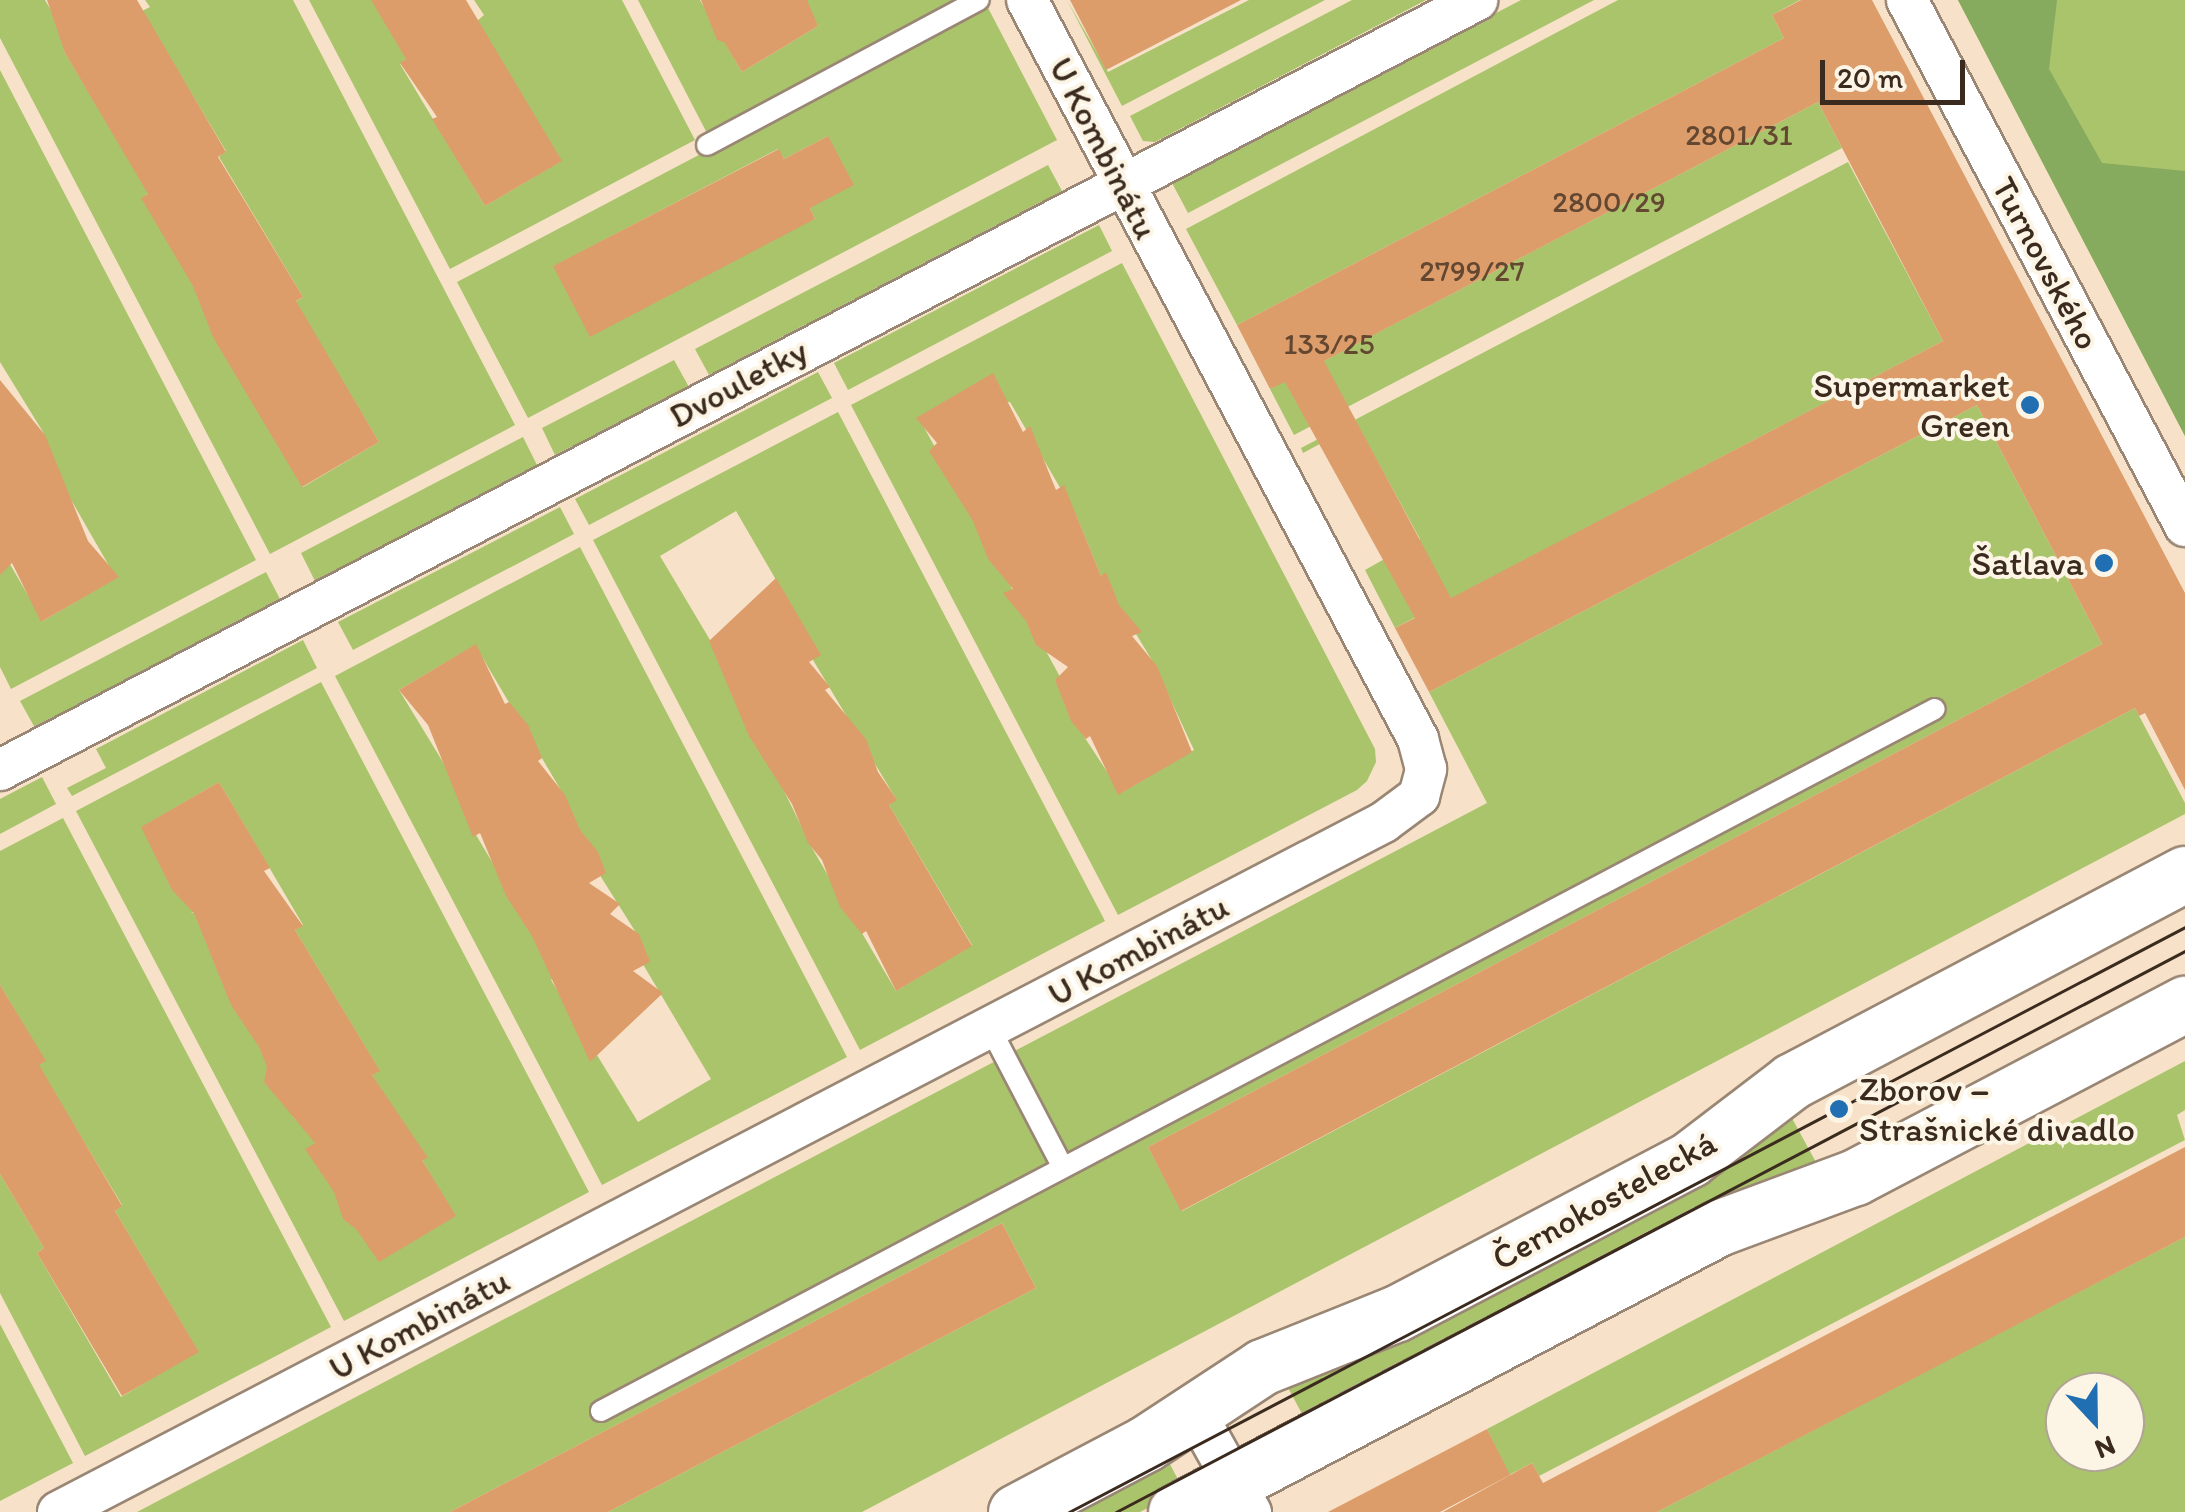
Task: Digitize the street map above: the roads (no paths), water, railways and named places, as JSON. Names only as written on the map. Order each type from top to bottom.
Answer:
[{"type":"main road","name":"Černokostelecká","points":[[1016,1512],[1144,1444],[1262,1367],[1397,1313],[1690,1159],[1792,1082],[2185,874]]},
{"type":"main road","points":[[1176,1512],[1242,1497],[1718,1228],[1855,1177],[2185,1004]]},
{"type":"street","name":"U Kombinátu","points":[[58,1512],[1384,822],[1419,796],[1425,757],[1418,740],[1027,0]]},
{"type":"street","name":"Dvouletky","points":[[0,770],[1477,0]]},
{"type":"street","name":"Turnovského","points":[[1907,0],[2185,526]]},
{"type":"street","points":[[1194,1412],[1242,1497]]},
{"type":"lane","points":[[708,145],[980,0]]},
{"type":"lane","points":[[601,1411],[1936,709]]},
{"type":"lane","points":[[990,1028],[1062,1166]]},
{"type":"tram line","points":[[1069,1512],[2185,927]]},
{"type":"tram line","points":[[1116,1512],[2185,951]]},
{"type":"place","name":"Supermarket Green","points":[[2030,405]]},
{"type":"place","name":"Šatlava","points":[[2104,563]]},
{"type":"place","name":"Zborov – Strašnické divadlo","points":[[1839,1109]]}]
